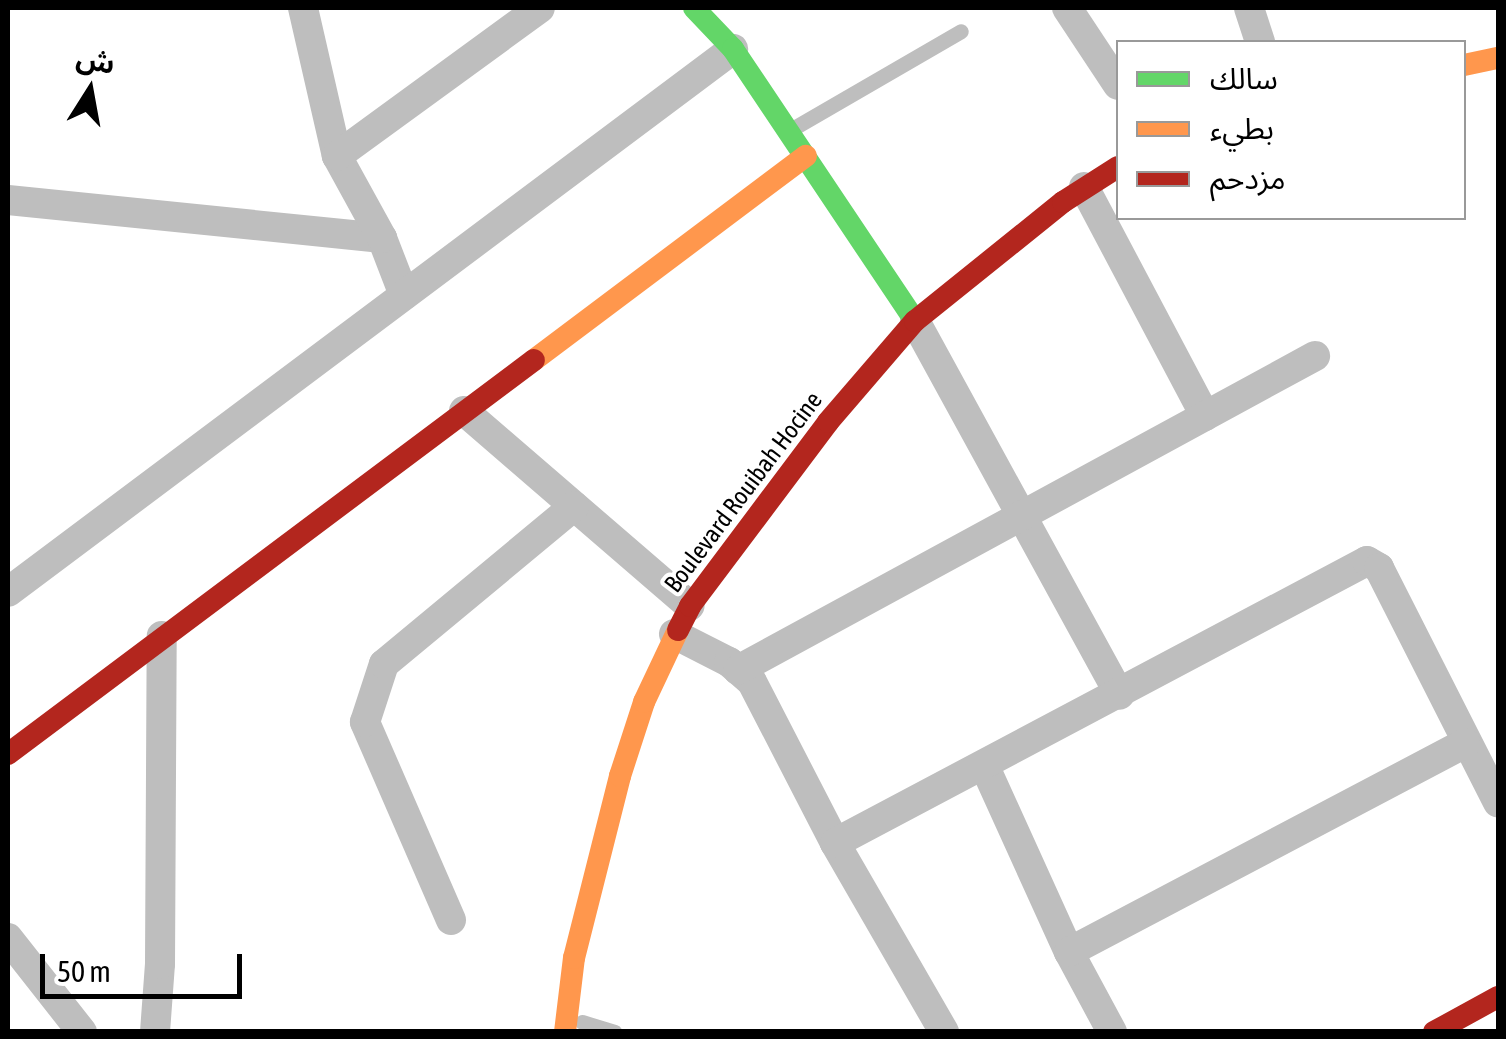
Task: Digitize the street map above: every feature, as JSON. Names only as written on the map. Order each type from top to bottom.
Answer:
[{"type":"street","points":[[303,8],[337,156],[382,238],[404,295]]},
{"type":"street","points":[[337,156],[540,8]]},
{"type":"street","points":[[694,8],[732,50],[915,321],[1120,695]]},
{"type":"street","points":[[1067,8],[1116,82]]},
{"type":"street","points":[[1249,8],[1259,40]]},
{"type":"street","points":[[8,592],[732,50]]},
{"type":"street","points":[[1466,65],[1498,58]]},
{"type":"street","points":[[8,754],[806,156]]},
{"type":"street","name":"Boulevard Rouibah Hocine","points":[[577,1028],[574,958],[620,776],[674,634],[690,606],[828,422],[915,321],[1084,187],[1116,169]]},
{"type":"street","points":[[1084,187],[1206,416]]},
{"type":"street","points":[[8,200],[382,238]]},
{"type":"street","points":[[738,670],[1315,356]]},
{"type":"street","points":[[464,411],[690,606]]},
{"type":"street","points":[[451,920],[365,722],[384,664],[574,506]]},
{"type":"street","points":[[835,843],[985,767],[1367,561],[1379,568],[1498,803]]},
{"type":"street","points":[[674,634],[752,682],[835,843],[944,1032]]},
{"type":"street","points":[[154,1032],[160,964],[162,636]]},
{"type":"street","points":[[1070,952],[1466,744]]},
{"type":"street","points":[[985,767],[1070,952],[1112,1032]]},
{"type":"street","points":[[8,938],[82,1032]]},
{"type":"street","points":[[1434,1032],[1498,996]]},
{"type":"lane","points":[[788,131],[961,31]]},
{"type":"lane","points":[[577,1028],[615,1032]]},
{"type":"traffic: fast","points":[[694,8],[733,49],[915,321]]},
{"type":"traffic: slow","points":[[1466,65],[1498,58]]},
{"type":"traffic: slow","points":[[534,360],[806,156]]},
{"type":"traffic: slow","points":[[565,1032],[574,958],[620,776],[644,702],[678,630]]},
{"type":"traffic: jam","points":[[678,630],[690,606],[828,422],[915,321],[1063,202],[1116,168]]},
{"type":"traffic: jam","points":[[8,754],[534,360]]},
{"type":"traffic: jam","points":[[1434,1032],[1498,997]]}]
